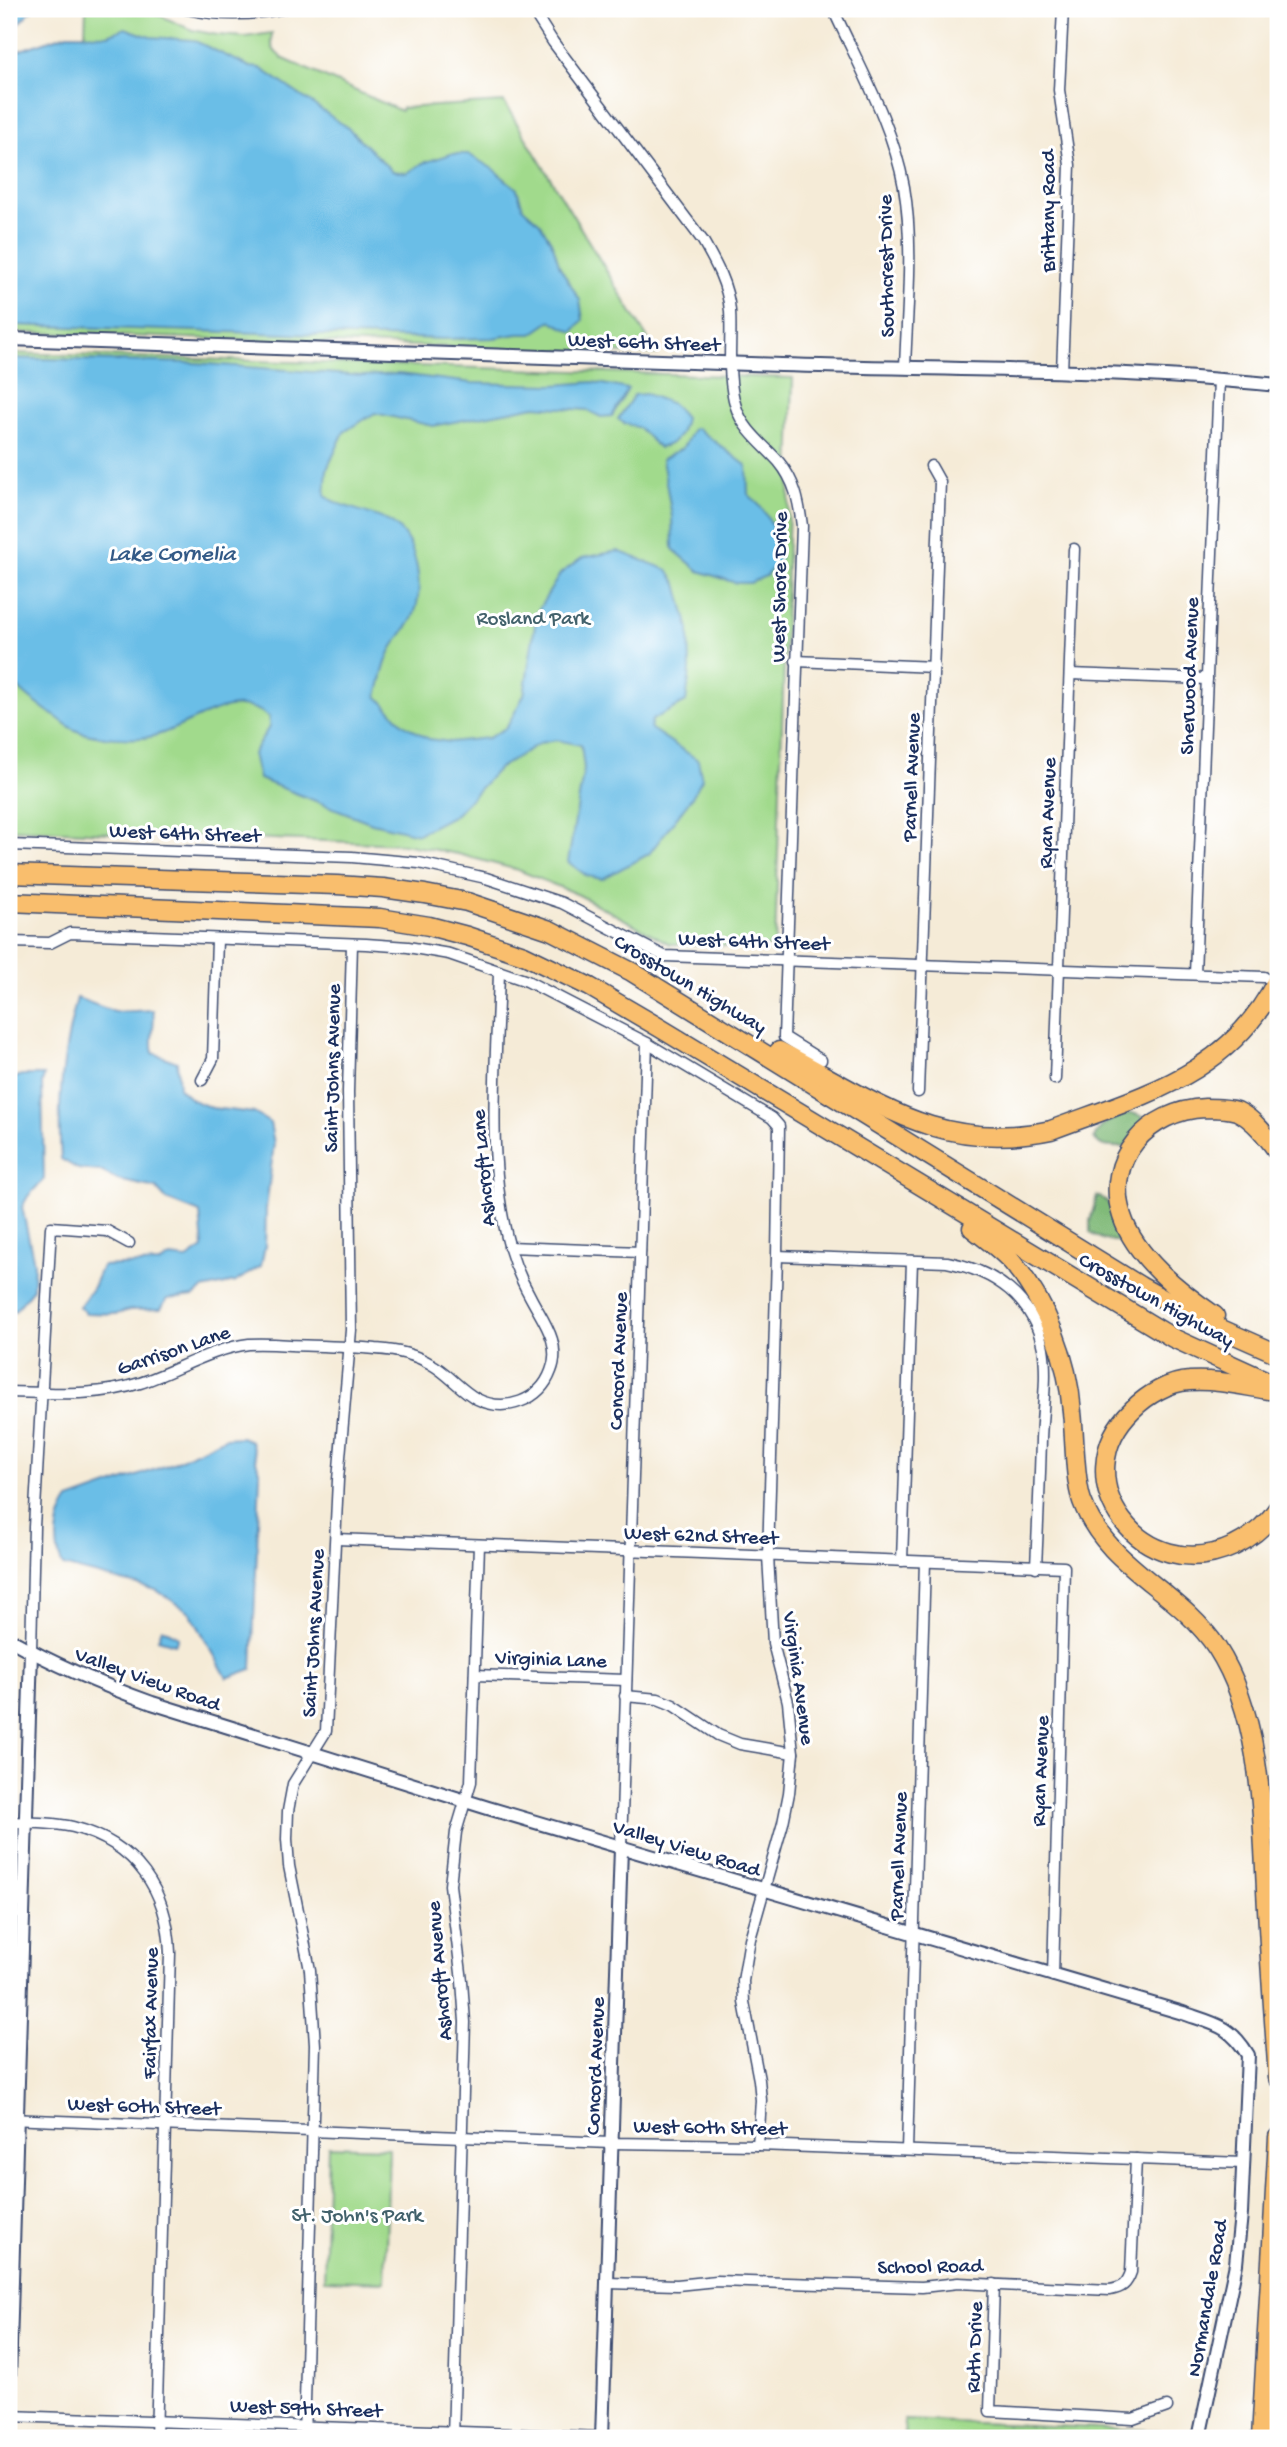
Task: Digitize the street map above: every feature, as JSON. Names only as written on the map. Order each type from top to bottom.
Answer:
[{"type":"highway","name":"Crosstown Highway","points":[[9,874],[383,888],[467,902],[550,930],[602,955],[1140,1286],[1202,1320],[1271,1351]]},
{"type":"highway","name":"Crosstown Highway","points":[[9,902],[380,918],[429,926],[524,955],[590,987],[1173,1338],[1278,1386]]},
{"type":"highway","points":[[672,998],[896,1114],[958,1134],[1010,1136],[1051,1130],[1189,1075],[1229,1046],[1244,1030],[1265,1003],[1271,978]]},
{"type":"highway","points":[[1271,1351],[1176,1289],[1129,1234],[1117,1198],[1118,1182],[1132,1146],[1148,1127],[1164,1117],[1186,1109],[1235,1111],[1253,1122],[1278,1152]]},
{"type":"highway","points":[[941,1199],[1011,1261],[1025,1279],[1046,1316],[1068,1377],[1080,1496],[1091,1520],[1116,1554],[1177,1603],[1208,1636],[1232,1674],[1242,1698],[1256,1768],[1264,1842],[1278,2078]]},
{"type":"highway","points":[[1278,1392],[1243,1385],[1191,1381],[1165,1388],[1137,1405],[1124,1418],[1112,1440],[1106,1467],[1108,1493],[1118,1514],[1137,1536],[1167,1553],[1203,1555],[1232,1547],[1260,1530],[1278,1508]]},
{"type":"highway","points":[[1261,2438],[1278,2137]]},
{"type":"street","points":[[186,9],[233,15],[259,14],[282,9]]},
{"type":"street","name":"West Shore Drive","points":[[532,9],[553,42],[703,241],[715,262],[730,307],[730,381],[737,410],[753,435],[781,464],[798,493],[802,526],[783,1037],[821,1060]]},
{"type":"street","name":"Southcrest Drive","points":[[833,9],[882,117],[903,184],[909,255],[905,368]]},
{"type":"street","name":"Brittany Road","points":[[1062,372],[1070,165],[1059,90],[1063,9]]},
{"type":"street","name":"West 66th Street","points":[[9,339],[1062,372],[1219,379],[1278,386]]},
{"type":"street","name":"Sherwood Avenue","points":[[1195,974],[1219,379]]},
{"type":"street","name":"Parnell Avenue","points":[[918,1092],[940,482],[931,466]]},
{"type":"street","name":"Ryan Avenue","points":[[1055,1079],[1074,549]]},
{"type":"street","points":[[796,661],[934,667]]},
{"type":"street","points":[[1070,674],[1207,679]]},
{"type":"street","name":"West 64th Street","points":[[9,845],[352,857],[419,863],[486,878],[562,903],[664,956],[1271,978]]},
{"type":"street","points":[[9,942],[50,943],[70,933],[408,947],[449,954],[527,981],[647,1043]]},
{"type":"street","points":[[202,1080],[213,1059],[217,940]]},
{"type":"street","name":"Saint Johns Avenue","points":[[304,2438],[316,2045],[308,1957],[289,1866],[287,1839],[293,1783],[326,1731],[341,1426],[352,1287],[348,1092],[352,944]]},
{"type":"street","name":"Ashcroft Lane","points":[[349,1346],[415,1356],[449,1376],[476,1398],[505,1406],[534,1395],[551,1371],[553,1341],[521,1278],[509,1247],[500,1195],[496,1154],[499,971]]},
{"type":"street","name":"Virginia Avenue","points":[[647,1043],[772,1118],[779,1126],[768,1556],[774,1643],[788,1702],[793,1754],[789,1793],[750,1939],[743,1981],[744,2002],[761,2100],[758,2145]]},
{"type":"street","name":"Concord Avenue","points":[[602,2438],[647,1043]]},
{"type":"street","points":[[9,2380],[13,2120],[26,1823],[34,1527],[51,1227],[107,1231],[129,1243]]},
{"type":"street","points":[[509,1247],[640,1252]]},
{"type":"street","points":[[777,1256],[947,1262],[985,1272],[1016,1296],[1029,1312],[1043,1349],[1036,1566]]},
{"type":"street","points":[[902,1561],[912,1261]]},
{"type":"street","name":"Garrison Lane","points":[[9,1392],[76,1394],[107,1391],[138,1384],[248,1344],[349,1346]]},
{"type":"street","name":"West 62nd Street","points":[[336,1539],[1064,1567]]},
{"type":"street","name":"Ashcroft Avenue","points":[[453,2435],[464,2022],[463,1981],[450,1885],[456,1832],[471,1782],[478,1545]]},
{"type":"street","name":"Parnell Avenue","points":[[907,2150],[925,1562]]},
{"type":"street","name":"Ryan Avenue","points":[[1053,1976],[1064,1567]]},
{"type":"street","name":"Valley View Road","points":[[9,1639],[106,1687],[313,1753],[1204,2020],[1235,2035],[1248,2055],[1244,2163]]},
{"type":"street","name":"Virginia Lane","points":[[475,1675],[626,1680]]},
{"type":"street","name":"Virginia Lane","points":[[625,1696],[658,1699],[673,1705],[718,1735],[740,1744],[793,1754]]},
{"type":"street","name":"Fairfax Avenue","points":[[9,1822],[72,1826],[112,1843],[130,1856],[144,1872],[165,1910],[170,1953],[156,2438]]},
{"type":"street","name":"West 60th Street","points":[[13,2120],[610,2143],[758,2145],[1244,2163]]},
{"type":"street","name":"School Road","points":[[608,2283],[677,2285],[716,2281],[922,2287],[958,2283],[1110,2290],[1124,2285],[1131,2272],[1136,2159]]},
{"type":"street","name":"Normandale Road","points":[[1199,2438],[1236,2264],[1244,2163]]},
{"type":"street","name":"Ruth Drive","points":[[994,2284],[990,2411],[1133,2419],[1167,2407]]},
{"type":"street","name":"West 59th Street","points":[[9,2416],[304,2426],[453,2435],[602,2438]]},
{"type":"green space","points":[[86,9],[146,9],[192,30],[218,35],[245,37],[272,33],[273,48],[284,59],[401,111],[402,108],[504,102],[657,354],[9,332],[9,54],[68,34],[85,34]]},
{"type":"green space","name":"Rosland Park","points":[[9,353],[793,378],[775,947],[670,944],[579,895],[518,870],[458,854],[403,844],[9,829]]},
{"type":"green space","points":[[1132,1113],[1142,1116],[1145,1123],[1125,1147],[1104,1146],[1094,1139],[1104,1125],[1115,1118]]},
{"type":"green space","points":[[1097,1196],[1103,1198],[1116,1214],[1124,1242],[1104,1240],[1090,1233],[1090,1221]]},
{"type":"green space","name":"St. John's Park","points":[[328,2146],[389,2148],[385,2282],[324,2280]]},
{"type":"green space","points":[[905,2420],[1189,2432],[1188,2438],[904,2438]]},
{"type":"water","points":[[9,9],[32,9],[9,32]]},
{"type":"water","points":[[125,28],[150,37],[193,40],[250,67],[260,68],[348,128],[392,171],[407,173],[423,163],[451,154],[468,154],[493,169],[517,189],[523,208],[540,223],[553,245],[560,267],[580,300],[583,320],[573,332],[551,321],[532,334],[443,339],[9,325],[9,54],[68,34],[108,35]]},
{"type":"water","name":"Lake Cornelia","points":[[9,358],[196,363],[363,376],[399,374],[472,383],[554,385],[593,382],[628,389],[612,416],[601,417],[587,410],[535,406],[433,426],[375,413],[344,432],[327,469],[325,495],[338,503],[393,524],[409,543],[419,582],[416,608],[389,655],[377,696],[403,724],[429,739],[450,742],[488,738],[507,727],[524,695],[537,612],[560,574],[582,558],[618,551],[668,570],[677,584],[689,629],[690,670],[686,702],[652,720],[650,728],[698,760],[702,779],[692,797],[649,854],[602,879],[587,876],[568,862],[584,768],[581,745],[556,740],[540,743],[498,769],[456,814],[418,834],[372,823],[259,779],[253,754],[269,727],[269,717],[254,709],[239,706],[224,708],[164,733],[142,738],[101,737],[70,727],[29,698],[9,677]]},
{"type":"water","points":[[646,394],[673,404],[685,418],[677,438],[659,448],[639,428],[618,419],[634,395]]},
{"type":"water","points":[[697,428],[747,466],[748,494],[761,507],[774,530],[780,558],[766,576],[750,583],[736,583],[699,571],[673,549],[672,517],[662,459],[683,448],[693,429]]},
{"type":"water","points":[[77,998],[115,1012],[153,1010],[153,1053],[177,1062],[179,1088],[192,1100],[212,1108],[254,1113],[270,1123],[274,1143],[261,1266],[235,1282],[203,1289],[194,1296],[167,1299],[161,1309],[129,1310],[117,1314],[86,1313],[79,1307],[93,1287],[102,1266],[160,1263],[170,1257],[187,1259],[203,1248],[200,1213],[167,1200],[156,1188],[118,1180],[101,1171],[78,1169],[61,1159],[62,1078]]},
{"type":"water","points":[[22,1075],[44,1075],[44,1179],[22,1207],[34,1263],[33,1289],[15,1311],[9,1309],[9,1080]]},
{"type":"water","points":[[241,1437],[251,1441],[260,1475],[252,1669],[227,1678],[190,1612],[156,1590],[63,1566],[58,1550],[57,1532],[61,1515],[69,1500],[173,1463],[225,1438]]},
{"type":"water","points":[[162,1628],[179,1637],[175,1644],[158,1639]]}]
